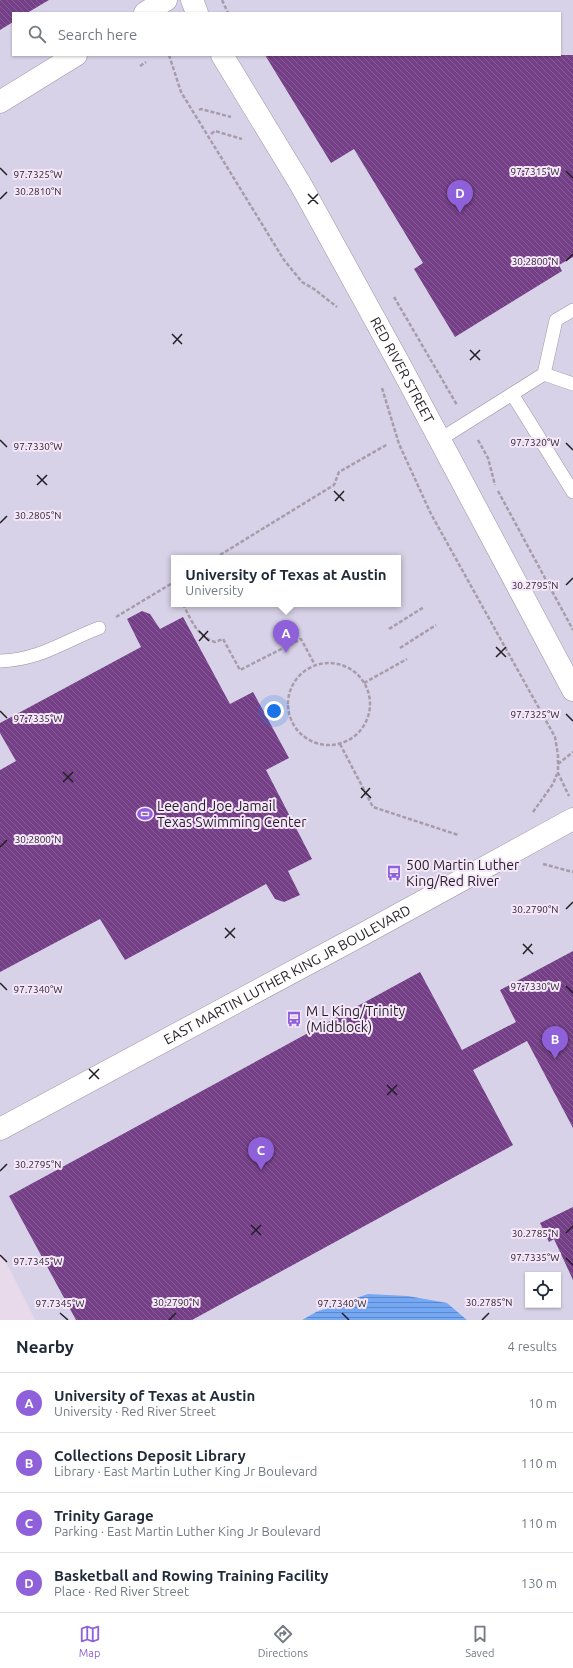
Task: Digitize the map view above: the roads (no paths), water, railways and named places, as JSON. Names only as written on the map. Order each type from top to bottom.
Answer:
[{"type":"street","points":[[147,12],[166,0]]},
{"type":"street","points":[[192,0],[197,12]]},
{"type":"street","points":[[0,102],[74,56]]},
{"type":"street","name":"RED RIVER STREET","points":[[223,56],[301,185],[573,690]]},
{"type":"street","name":"EAST MARTIN LUTHER KING JR BOULEVARD","points":[[0,1128],[365,933],[573,819]]},
{"type":"lane","points":[[439,440],[544,374],[556,320],[573,310]]},
{"type":"lane","points":[[544,374],[573,384]]},
{"type":"lane","points":[[512,394],[573,492]]},
{"type":"lane","points":[[0,661],[25,659],[41,654],[99,628]]},
{"type":"water","points":[[368,1294],[408,1296],[447,1303],[467,1320],[302,1320],[316,1312]]},
{"type":"place","name":"Basketball and Rowing Training Facility","points":[[460,213]]},
{"type":"place","name":"University of Texas at Austin","points":[[286,653]]},
{"type":"place","name":"Lee and Joe Jamail Texas Swimming Center","points":[[145,814]]},
{"type":"place","name":"500 Martin Luther King/Red River","points":[[394,873]]},
{"type":"place","name":"M L King/Trinity (Midblock)","points":[[294,1019]]},
{"type":"place","name":"Collections Deposit Library","points":[[555,1059]]},
{"type":"place","name":"Trinity Garage","points":[[261,1170]]}]
